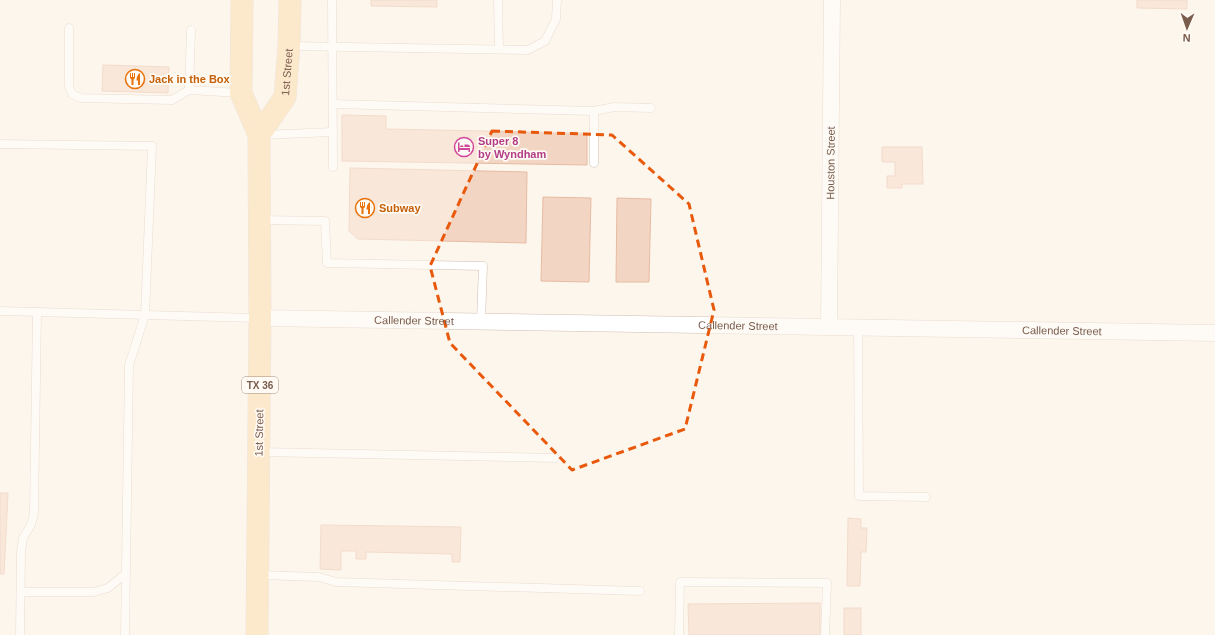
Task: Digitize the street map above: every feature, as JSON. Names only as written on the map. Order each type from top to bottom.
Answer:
[{"type":"main road","name":"1st Street","points":[[242,0],[241,94],[259,135],[260,318],[257,635]]},
{"type":"main road","name":"1st Street","points":[[259,135],[285,97],[289,46],[290,0]]},
{"type":"street","name":"Houston Street","points":[[828,326],[832,0]]},
{"type":"street","name":"Callender Street","points":[[260,318],[1215,333]]},
{"type":"lane","points":[[332,0],[333,167]]},
{"type":"lane","points":[[498,0],[499,49]]},
{"type":"lane","points":[[289,46],[528,50],[545,40],[556,19],[557,0]]},
{"type":"lane","points":[[69,28],[69,86],[72,94],[81,98],[172,100],[189,90],[241,94]]},
{"type":"lane","points":[[189,90],[191,30]]},
{"type":"lane","points":[[333,104],[594,111],[614,107],[651,108]]},
{"type":"lane","points":[[594,111],[594,163]]},
{"type":"lane","points":[[259,135],[333,132]]},
{"type":"lane","points":[[0,144],[152,146],[145,315],[129,364],[124,635]]},
{"type":"lane","points":[[260,220],[325,221],[327,263],[483,266],[481,321]]},
{"type":"lane","points":[[0,312],[260,318]]},
{"type":"lane","points":[[20,635],[21,552],[23,538],[31,525],[34,513],[37,312]]},
{"type":"lane","points":[[858,327],[859,496],[926,497]]},
{"type":"lane","points":[[259,452],[555,458]]},
{"type":"lane","points":[[21,592],[94,592],[108,588],[125,574]]},
{"type":"lane","points":[[258,575],[319,577],[336,582],[640,591]]},
{"type":"lane","points":[[680,635],[680,582],[827,582],[825,635]]},
{"type":"highlighted area","points":[[492,131],[612,135],[689,204],[714,310],[685,429],[572,470],[450,343],[430,266]]},
{"type":"building","points":[[371,0],[437,0],[437,7],[371,6]]},
{"type":"building","points":[[1137,0],[1187,0],[1187,9],[1137,8]]},
{"type":"building","name":"Jack in the Box","points":[[103,65],[169,67],[168,93],[102,91]]},
{"type":"building","name":"Super 8 by Wyndham","points":[[342,115],[386,116],[386,129],[587,133],[587,165],[342,161]]},
{"type":"building","points":[[882,147],[922,147],[923,184],[902,184],[902,188],[887,188],[887,176],[895,176],[895,162],[882,162]]},
{"type":"building","points":[[350,168],[527,172],[526,243],[358,239],[349,231]]},
{"type":"building","points":[[543,197],[591,198],[589,282],[541,281]]},
{"type":"building","points":[[617,198],[651,199],[649,282],[616,282]]},
{"type":"building","points":[[0,493],[8,493],[4,574],[0,574]]},
{"type":"building","points":[[848,518],[861,519],[861,528],[867,528],[866,552],[861,552],[860,586],[847,586]]},
{"type":"building","points":[[321,525],[461,527],[460,562],[452,562],[452,554],[366,552],[366,559],[356,559],[356,551],[341,551],[341,570],[320,569]]},
{"type":"building","points":[[820,603],[820,635],[689,635],[688,604]]},
{"type":"building","points":[[844,608],[861,608],[861,635],[844,635]]},
{"type":"place","name":"Jack in the Box","points":[[135,79]]},
{"type":"place","name":"Super 8 by Wyndham","points":[[464,147]]},
{"type":"place","name":"Subway","points":[[365,208]]}]
